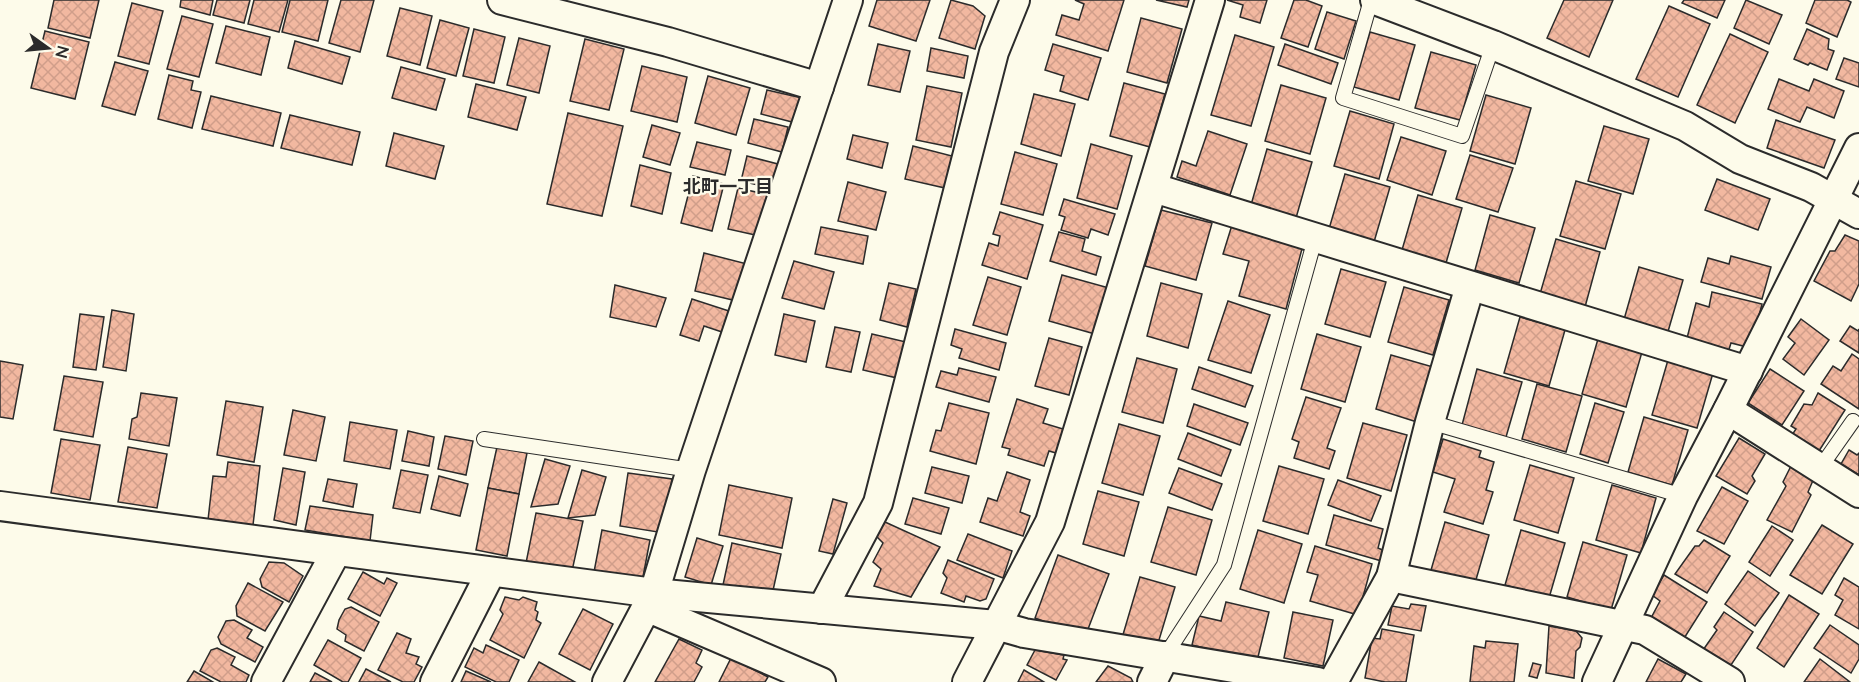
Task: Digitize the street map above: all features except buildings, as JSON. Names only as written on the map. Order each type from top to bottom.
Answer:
[{"type":"street","points":[[502,0],[668,42],[819,87]]},
{"type":"street","points":[[607,682],[654,593],[691,470],[848,0]]},
{"type":"street","points":[[822,609],[878,503],[994,52],[1015,0]]},
{"type":"street","points":[[967,682],[1050,522],[1210,0]]},
{"type":"street","points":[[1373,0],[1492,45],[1685,126],[1740,159],[1811,187],[1859,214]]},
{"type":"street","points":[[1597,682],[1683,496],[1859,148]]},
{"type":"street","points":[[1154,188],[1748,371]]},
{"type":"street","points":[[1333,682],[1391,577],[1430,422],[1470,286]]},
{"type":"street","points":[[1728,410],[1859,493]]},
{"type":"street","points":[[0,506],[654,593],[996,625],[1024,633],[1318,682]]},
{"type":"street","points":[[266,682],[336,552]]},
{"type":"street","points":[[435,682],[491,572]]},
{"type":"street","points":[[1391,577],[1645,630],[1730,682]]},
{"type":"street","points":[[654,593],[658,612],[784,675],[821,682]]},
{"type":"street","points":[[1152,682],[1165,656]]},
{"type":"lane","points":[[1373,0],[1343,98],[1462,136],[1488,64],[1492,45]]},
{"type":"lane","points":[[1165,656],[1224,565],[1315,239]]},
{"type":"lane","points":[[1820,468],[1853,421]]},
{"type":"lane","points":[[1430,422],[1683,496]]},
{"type":"lane","points":[[484,439],[691,470]]},
{"type":"district","name":"北町一丁目","points":[[728,186]]}]
